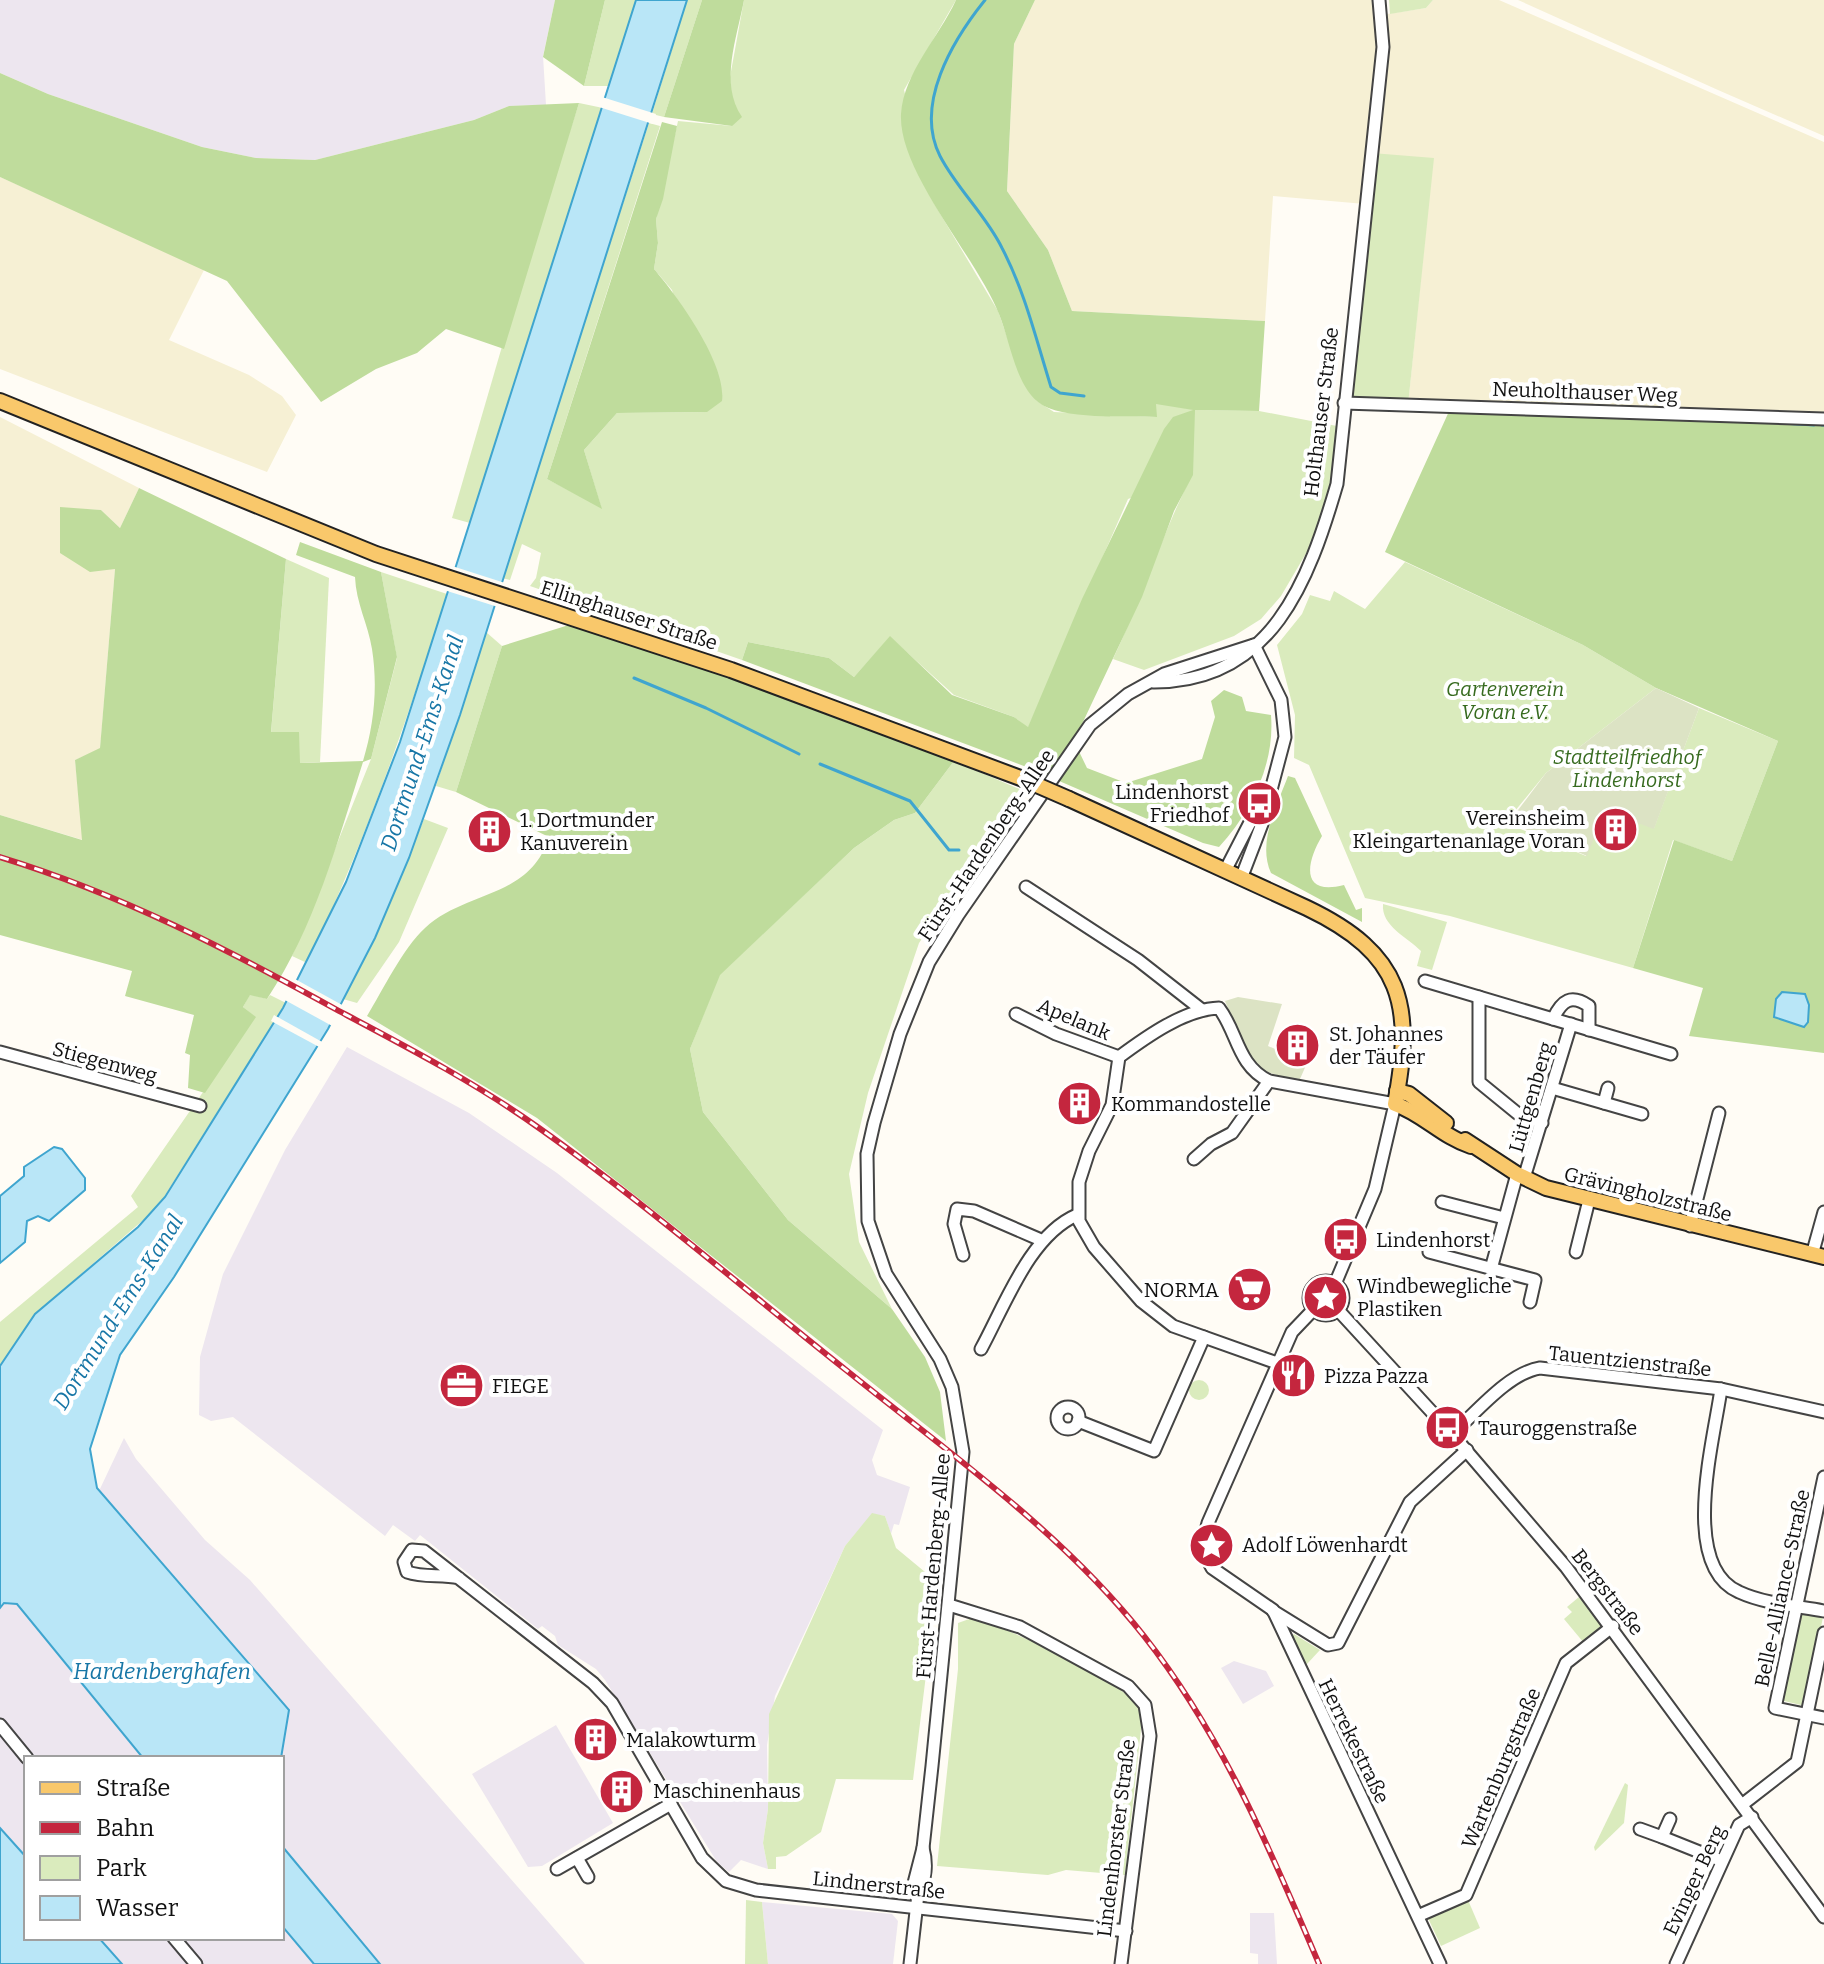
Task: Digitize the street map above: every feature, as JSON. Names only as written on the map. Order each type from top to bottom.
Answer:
[{"type":"main road","name":"Ellinghauser Straße","points":[[0,401],[278,516],[437,574],[869,720],[1023,779],[1242,876]]},
{"type":"main road","points":[[1242,876],[1346,927],[1374,955],[1399,1001],[1405,1031],[1396,1097]]},
{"type":"main road","name":"Grävingholzstraße","points":[[1396,1097],[1416,1099],[1471,1146],[1520,1176],[1589,1200],[1818,1256]]},
{"type":"street","name":"Holthauser Straße","points":[[1254,645],[1292,605],[1319,544],[1337,484],[1383,47],[1379,0]]},
{"type":"street","name":"Neuholthauser Weg","points":[[1344,403],[1824,419]]},
{"type":"street","name":"Fürst-Hardenberg-Allee","points":[[910,1964],[918,1894],[914,1883],[923,1848],[963,1481],[960,1420],[940,1359],[899,1296],[876,1251],[868,1221],[867,1154],[900,1034],[929,962],[1090,725],[1128,694],[1152,682],[1169,683],[1234,663],[1254,645]]},
{"type":"street","points":[[1242,876],[1262,824],[1266,799],[1279,765],[1285,725],[1281,700],[1254,645]]},
{"type":"street","points":[[1226,869],[1259,805],[1266,799]]},
{"type":"street","points":[[1026,887],[1138,960],[1202,1010]]},
{"type":"street","name":"Lüttgenberg","points":[[1425,981],[1671,1054]]},
{"type":"street","points":[[1479,997],[1479,1082],[1517,1113],[1542,1123]]},
{"type":"street","points":[[1553,1019],[1559,1005],[1569,999],[1578,999],[1589,1006],[1589,1030]]},
{"type":"street","points":[[1313,1310],[1292,1332],[1277,1363],[1173,1326],[1141,1301],[1094,1247],[1077,1215],[1077,1193],[1082,1168],[1112,1105],[1119,1057],[1160,1030],[1202,1010],[1219,1008],[1228,1019],[1239,1053],[1256,1075],[1269,1081],[1396,1097],[1375,1189],[1335,1284]]},
{"type":"street","name":"Apelank","points":[[1016,1014],[1056,1034],[1119,1057]]},
{"type":"street","name":"Lüttgenberg","points":[[1491,1269],[1504,1218],[1542,1123],[1571,1024]]},
{"type":"street","name":"Stiegenweg","points":[[0,1052],[200,1106]]},
{"type":"street","points":[[1194,1159],[1211,1144],[1232,1133],[1269,1081]]},
{"type":"street","points":[[1552,1088],[1642,1114]]},
{"type":"street","points":[[1604,1103],[1608,1088]]},
{"type":"street","points":[[1690,1226],[1719,1113]]},
{"type":"street","points":[[1576,1252],[1589,1200]]},
{"type":"street","points":[[1442,1202],[1504,1218]]},
{"type":"street","points":[[963,1255],[954,1224],[957,1209],[974,1211],[1041,1240]]},
{"type":"street","points":[[1818,1256],[1824,1212]]},
{"type":"street","points":[[981,1349],[1041,1240],[1057,1224],[1077,1215]]},
{"type":"street","points":[[1429,1252],[1535,1280],[1530,1302]]},
{"type":"street","points":[[1325,1281],[1335,1284],[1343,1296],[1338,1310],[1328,1315],[1313,1310],[1308,1299],[1315,1285],[1325,1281]]},
{"type":"street","name":"Bergstraße","points":[[1338,1310],[1467,1450],[1613,1626],[1824,1917]]},
{"type":"street","points":[[1078,1421],[1154,1451],[1204,1337]]},
{"type":"street","name":"Herrekestraße","points":[[1277,1363],[1208,1523],[1203,1540],[1207,1559],[1212,1568],[1273,1610],[1420,1915],[1440,1964]]},
{"type":"street","name":"Tauentzienstraße","points":[[1452,1434],[1528,1370],[1569,1370],[1721,1389],[1824,1412]]},
{"type":"street","points":[[1721,1389],[1704,1521],[1707,1555],[1718,1575],[1737,1592],[1824,1611]]},
{"type":"street","points":[[1273,1610],[1333,1646],[1410,1502],[1467,1450]]},
{"type":"street","name":"Belle-Alliance-Straße","points":[[1807,1715],[1775,1708],[1824,1477]]},
{"type":"street","name":"Lindnerstraße","points":[[459,1578],[593,1683],[612,1703],[702,1858],[714,1872],[738,1886],[1126,1931]]},
{"type":"street","name":"Lindenhorster Straße","points":[[949,1605],[1020,1627],[1120,1681],[1140,1697],[1149,1716],[1121,1964]]},
{"type":"street","name":"Wartenburgstraße","points":[[1420,1915],[1466,1895],[1566,1663],[1613,1626]]},
{"type":"street","points":[[1743,1804],[1795,1765],[1824,1633]]},
{"type":"street","points":[[1807,1715],[1824,1718]]},
{"type":"street","points":[[0,1725],[25,1756]]},
{"type":"street","points":[[557,1869],[671,1804]]},
{"type":"street","name":"Evinger Berg","points":[[1676,1964],[1739,1825],[1752,1817]]},
{"type":"street","points":[[1662,1837],[1670,1819]]},
{"type":"street","points":[[1640,1829],[1722,1861]]},
{"type":"street","points":[[577,1858],[588,1877]]},
{"type":"street","points":[[176,1940],[196,1964]]},
{"type":"shaded area","points":[[0,0],[555,0],[543,56],[546,105],[509,106],[474,120],[315,160],[256,158],[202,147],[48,94],[0,73]]},
{"type":"shaded area","points":[[1035,0],[1379,0],[1381,15],[1426,8],[1433,0],[1499,0],[1824,142],[1824,416],[1408,405],[1433,158],[1365,204],[1273,196],[1265,321],[1072,311],[1048,250],[1007,191],[1014,44]]},
{"type":"shaded area","points":[[1518,0],[1824,0],[1824,136],[1718,90]]},
{"type":"shaded area","points":[[0,177],[205,268],[169,340],[249,375],[282,396],[296,415],[267,472],[0,369]]},
{"type":"shaded area","points":[[0,417],[139,488],[120,528],[101,510],[60,508],[115,569],[100,749],[75,760],[83,840],[0,815]]},
{"type":"shaded area","name":"FIEGE","points":[[347,1047],[469,1113],[557,1173],[883,1430],[872,1460],[877,1475],[910,1487],[899,1525],[894,1524],[891,1534],[885,1516],[872,1514],[845,1546],[775,1696],[767,1745],[768,1809],[763,1843],[768,1869],[741,1860],[729,1872],[717,1862],[605,1680],[596,1669],[558,1645],[555,1636],[542,1626],[538,1629],[420,1535],[415,1541],[393,1525],[385,1536],[233,1417],[211,1421],[199,1415],[200,1357],[223,1274],[285,1150]]},
{"type":"shaded area","points":[[124,1438],[136,1459],[205,1540],[250,1580],[585,1964],[0,1964],[0,1608],[99,1491]]},
{"type":"shaded area","points":[[1234,1661],[1266,1671],[1274,1686],[1243,1704],[1221,1668]]},
{"type":"shaded area","points":[[556,1725],[613,1823],[542,1866],[528,1867],[472,1774]]},
{"type":"shaded area","points":[[762,1902],[892,1914],[898,1921],[893,1964],[768,1964]]},
{"type":"shaded area","points":[[1250,1913],[1274,1913],[1277,1964],[1258,1964],[1258,1954],[1250,1953]]},
{"type":"green space","points":[[555,0],[605,0],[584,86],[543,57]]},
{"type":"green space","points":[[605,0],[636,0],[610,86],[584,86]]},
{"type":"green space","points":[[687,0],[702,0],[664,117],[652,114]]},
{"type":"green space","points":[[702,0],[744,0],[731,75],[735,104],[742,117],[732,126],[664,117]]},
{"type":"green space","points":[[744,0],[956,0],[904,90],[932,200],[998,311],[1018,368],[1037,401],[1054,412],[1156,417],[1156,403],[1196,410],[1259,411],[1342,427],[1328,516],[1281,596],[1261,619],[1234,636],[1144,670],[1113,659],[1192,475],[1128,499],[1028,728],[1014,717],[954,695],[890,637],[854,677],[829,658],[748,642],[742,660],[530,586],[536,578],[541,553],[522,544],[510,580],[502,578],[649,123],[660,126],[547,479],[601,507],[584,450],[617,413],[707,412],[672,290],[654,269],[658,243],[656,219],[678,121],[732,126],[730,77]]},
{"type":"green space","points":[[956,0],[1035,0],[1014,44],[1007,191],[1048,250],[1072,311],[1265,321],[1259,411],[1195,410],[1193,475],[1174,511],[1142,597],[1074,741],[1087,768],[1126,783],[1202,759],[1215,717],[1211,701],[1224,690],[1242,697],[1246,711],[1271,715],[1269,751],[1259,786],[1242,818],[1219,847],[1203,843],[1029,768],[742,660],[748,642],[829,658],[854,677],[890,636],[952,695],[1014,717],[1028,727],[1082,599],[1164,429],[1173,417],[1193,410],[1156,404],[1157,417],[1078,415],[1048,408],[1030,394],[1024,384],[999,314],[925,188],[903,137],[901,114],[908,84]]},
{"type":"green space","points":[[1389,0],[1433,0],[1426,8],[1390,14]]},
{"type":"green space","points":[[0,73],[48,94],[202,147],[256,158],[315,160],[474,120],[509,106],[579,103],[504,349],[446,329],[417,353],[376,369],[321,402],[227,281],[0,177]]},
{"type":"green space","points":[[579,103],[603,108],[470,523],[452,518],[519,288]]},
{"type":"green space","points":[[662,122],[677,126],[663,199],[656,219],[658,243],[654,269],[687,313],[709,350],[717,369],[722,401],[707,412],[617,413],[584,450],[602,509],[547,479]]},
{"type":"green space","points":[[1372,153],[1434,158],[1408,405],[1344,403]]},
{"type":"green space","points":[[1451,407],[1824,423],[1824,1053],[1689,1036],[1703,988],[1633,968],[1674,840],[1732,861],[1778,741],[1656,688],[1583,645],[1385,552]],"holes":[[[1783,992],[1791,993],[1808,1022],[1804,1027],[1791,1022]]]},
{"type":"green space","points":[[139,488],[286,559],[271,732],[299,732],[300,763],[363,761],[375,692],[372,649],[355,577],[296,555],[300,542],[381,572],[397,657],[371,759],[363,762],[312,914],[267,999],[250,995],[243,1007],[256,1017],[205,1093],[188,1088],[190,1055],[185,1053],[194,1015],[125,996],[132,971],[0,935],[0,815],[82,840],[75,760],[100,748],[115,569],[90,572],[60,553],[60,507],[101,510],[120,528]]},
{"type":"green space","points":[[286,559],[329,578],[320,762],[300,763],[271,733]]},
{"type":"green space","name":"Gartenverein Voran e.V.","points":[[1405,562],[1583,645],[1656,688],[1546,773],[1510,817],[1509,822],[1518,828],[1586,856],[1605,810],[1654,828],[1699,708],[1778,741],[1732,861],[1673,840],[1633,968],[1450,916],[1365,898],[1309,765],[1294,758],[1295,715],[1277,645],[1302,614],[1310,595],[1330,601],[1334,591],[1365,609]]},
{"type":"green space","points":[[381,572],[447,594],[384,781],[348,873],[307,963],[292,956],[371,759],[397,658]]},
{"type":"green space","points":[[572,624],[735,678],[954,761],[915,813],[894,820],[854,848],[720,975],[690,1049],[703,1112],[788,1220],[892,1309],[925,1357],[940,1392],[946,1441],[537,1118],[367,1016],[401,958],[425,928],[459,906],[512,883],[540,857],[549,837],[456,792],[502,646]]},
{"type":"green space","points":[[486,632],[502,646],[456,792],[436,786]]},
{"type":"green space","name":"Stadtteilfriedhof Lindenhorst","points":[[1656,688],[1699,708],[1654,829],[1605,811],[1587,856],[1509,822],[1546,773]]},
{"type":"green space","points":[[954,761],[1024,791],[919,943],[868,1093],[849,1174],[859,1242],[892,1309],[788,1220],[703,1112],[690,1049],[719,975],[854,848],[894,820],[915,813]]},
{"type":"green space","points":[[1288,776],[1295,778],[1322,836],[1310,866],[1313,881],[1320,886],[1344,885],[1356,910],[1362,908],[1362,922],[1271,873],[1267,861],[1267,837]]},
{"type":"green space","points":[[424,819],[448,828],[399,942],[357,1003],[343,999],[391,901]]},
{"type":"green space","points":[[1383,904],[1447,922],[1432,970],[1417,966],[1421,951],[1390,925],[1383,912]]},
{"type":"green space","points":[[250,994],[267,999],[270,995],[286,1003],[157,1208],[35,1314],[0,1366],[0,1322],[138,1207],[131,1196],[255,1017],[243,1007]]},
{"type":"green space","points":[[1238,997],[1282,1004],[1268,1046],[1307,1063],[1300,1079],[1266,1071],[1248,1056],[1225,1001]]},
{"type":"green space","points":[[1199,1380],[1206,1383],[1209,1390],[1206,1397],[1199,1400],[1192,1397],[1189,1390],[1192,1383]]},
{"type":"green space","points":[[872,1513],[885,1516],[896,1548],[925,1572],[936,1594],[913,1780],[836,1779],[821,1832],[786,1856],[776,1857],[776,1869],[768,1869],[763,1843],[768,1809],[769,1714],[845,1546]]},
{"type":"green space","points":[[1579,1597],[1603,1628],[1584,1643],[1564,1619],[1572,1612],[1567,1607]]},
{"type":"green space","points":[[1799,1612],[1823,1617],[1805,1706],[1780,1700]]},
{"type":"green space","points":[[972,1618],[1059,1654],[1107,1681],[1136,1703],[1142,1720],[1125,1875],[1066,1870],[1048,1875],[937,1866],[958,1669],[958,1623]]},
{"type":"green space","points":[[1294,1634],[1320,1650],[1306,1665],[1291,1636]]},
{"type":"green space","points":[[1625,1783],[1628,1785],[1624,1823],[1595,1851],[1594,1847]]},
{"type":"green space","points":[[746,1900],[762,1902],[768,1964],[745,1964]]},
{"type":"green space","points":[[1468,1900],[1480,1928],[1441,1946],[1428,1918]]},
{"type":"water","points":[[636,0],[687,0],[460,715],[409,858],[375,938],[328,1029],[174,1277],[120,1355],[90,1449],[97,1488],[289,1710],[281,1756],[141,1756],[17,1604],[4,1603],[0,1608],[0,1366],[35,1314],[138,1227],[165,1197],[283,1008],[346,882],[400,742]]},
{"type":"water","points":[[1782,992],[1805,994],[1809,1005],[1808,1022],[1804,1027],[1774,1017],[1776,999]]},
{"type":"water","points":[[54,1147],[62,1149],[85,1178],[85,1190],[49,1221],[38,1216],[27,1221],[25,1242],[0,1263],[0,1196],[24,1176],[24,1167]]},
{"type":"water","points":[[0,1828],[24,1855],[24,1940],[101,1940],[122,1964],[0,1964]]},
{"type":"water","points":[[284,1848],[380,1964],[314,1964],[284,1928]]},
{"type":"pier","points":[[602,97],[656,114],[653,124],[599,107]]},
{"type":"pier","points":[[452,566],[505,583],[498,607],[444,590]]},
{"type":"pier","points":[[295,979],[344,1006],[334,1027],[283,999]]},
{"type":"pier","points":[[274,1015],[324,1043],[321,1048],[271,1021]]},
{"type":"waterway","points":[[985,0],[960,34],[940,74],[931,116],[933,136],[947,168],[988,224],[1010,265],[1030,316],[1051,387],[1060,393],[1084,396]]},
{"type":"waterway","points":[[1782,423],[1814,425]]},
{"type":"waterway","points":[[634,678],[706,708],[799,754]]},
{"type":"waterway","points":[[820,764],[910,801],[949,850],[959,850]]},
{"type":"railway","points":[[0,857],[89,888],[174,925],[257,966],[491,1096],[617,1186],[1002,1495],[1112,1598],[1172,1674],[1221,1753],[1242,1794],[1319,1964]]},
{"type":"place","name":"Lindenhorst Friedhof","points":[[1260,804]]},
{"type":"place","name":"Vereinsheim Kleingartenanlage Voran","points":[[1616,829]]},
{"type":"place","name":"1. Dortmunder Kanuverein","points":[[489,831]]},
{"type":"place","name":"St. Johannes der Täufer","points":[[1298,1045]]},
{"type":"place","name":"Kommandostelle","points":[[1080,1104]]},
{"type":"place","name":"Lindenhorst","points":[[1345,1240]]},
{"type":"place","name":"NORMA","points":[[1250,1290]]},
{"type":"place","name":"Windbewegliche Plastiken","points":[[1326,1298]]},
{"type":"place","name":"Pizza Pazza","points":[[1293,1376]]},
{"type":"place","name":"FIEGE","points":[[461,1386]]},
{"type":"place","name":"Tauroggenstraße","points":[[1447,1428]]},
{"type":"place","name":"Adolf Löwenhardt","points":[[1211,1545]]},
{"type":"place","name":"Malakowturm","points":[[595,1740]]},
{"type":"place","name":"Maschinenhaus","points":[[622,1791]]},
{"type":"water label","name":"Dortmund-Ems-Kanal","points":[[422,743]]},
{"type":"water label","name":"Dortmund-Ems-Kanal","points":[[118,1312]]},
{"type":"water label","name":"Hardenberghafen","points":[[162,1671]]}]
